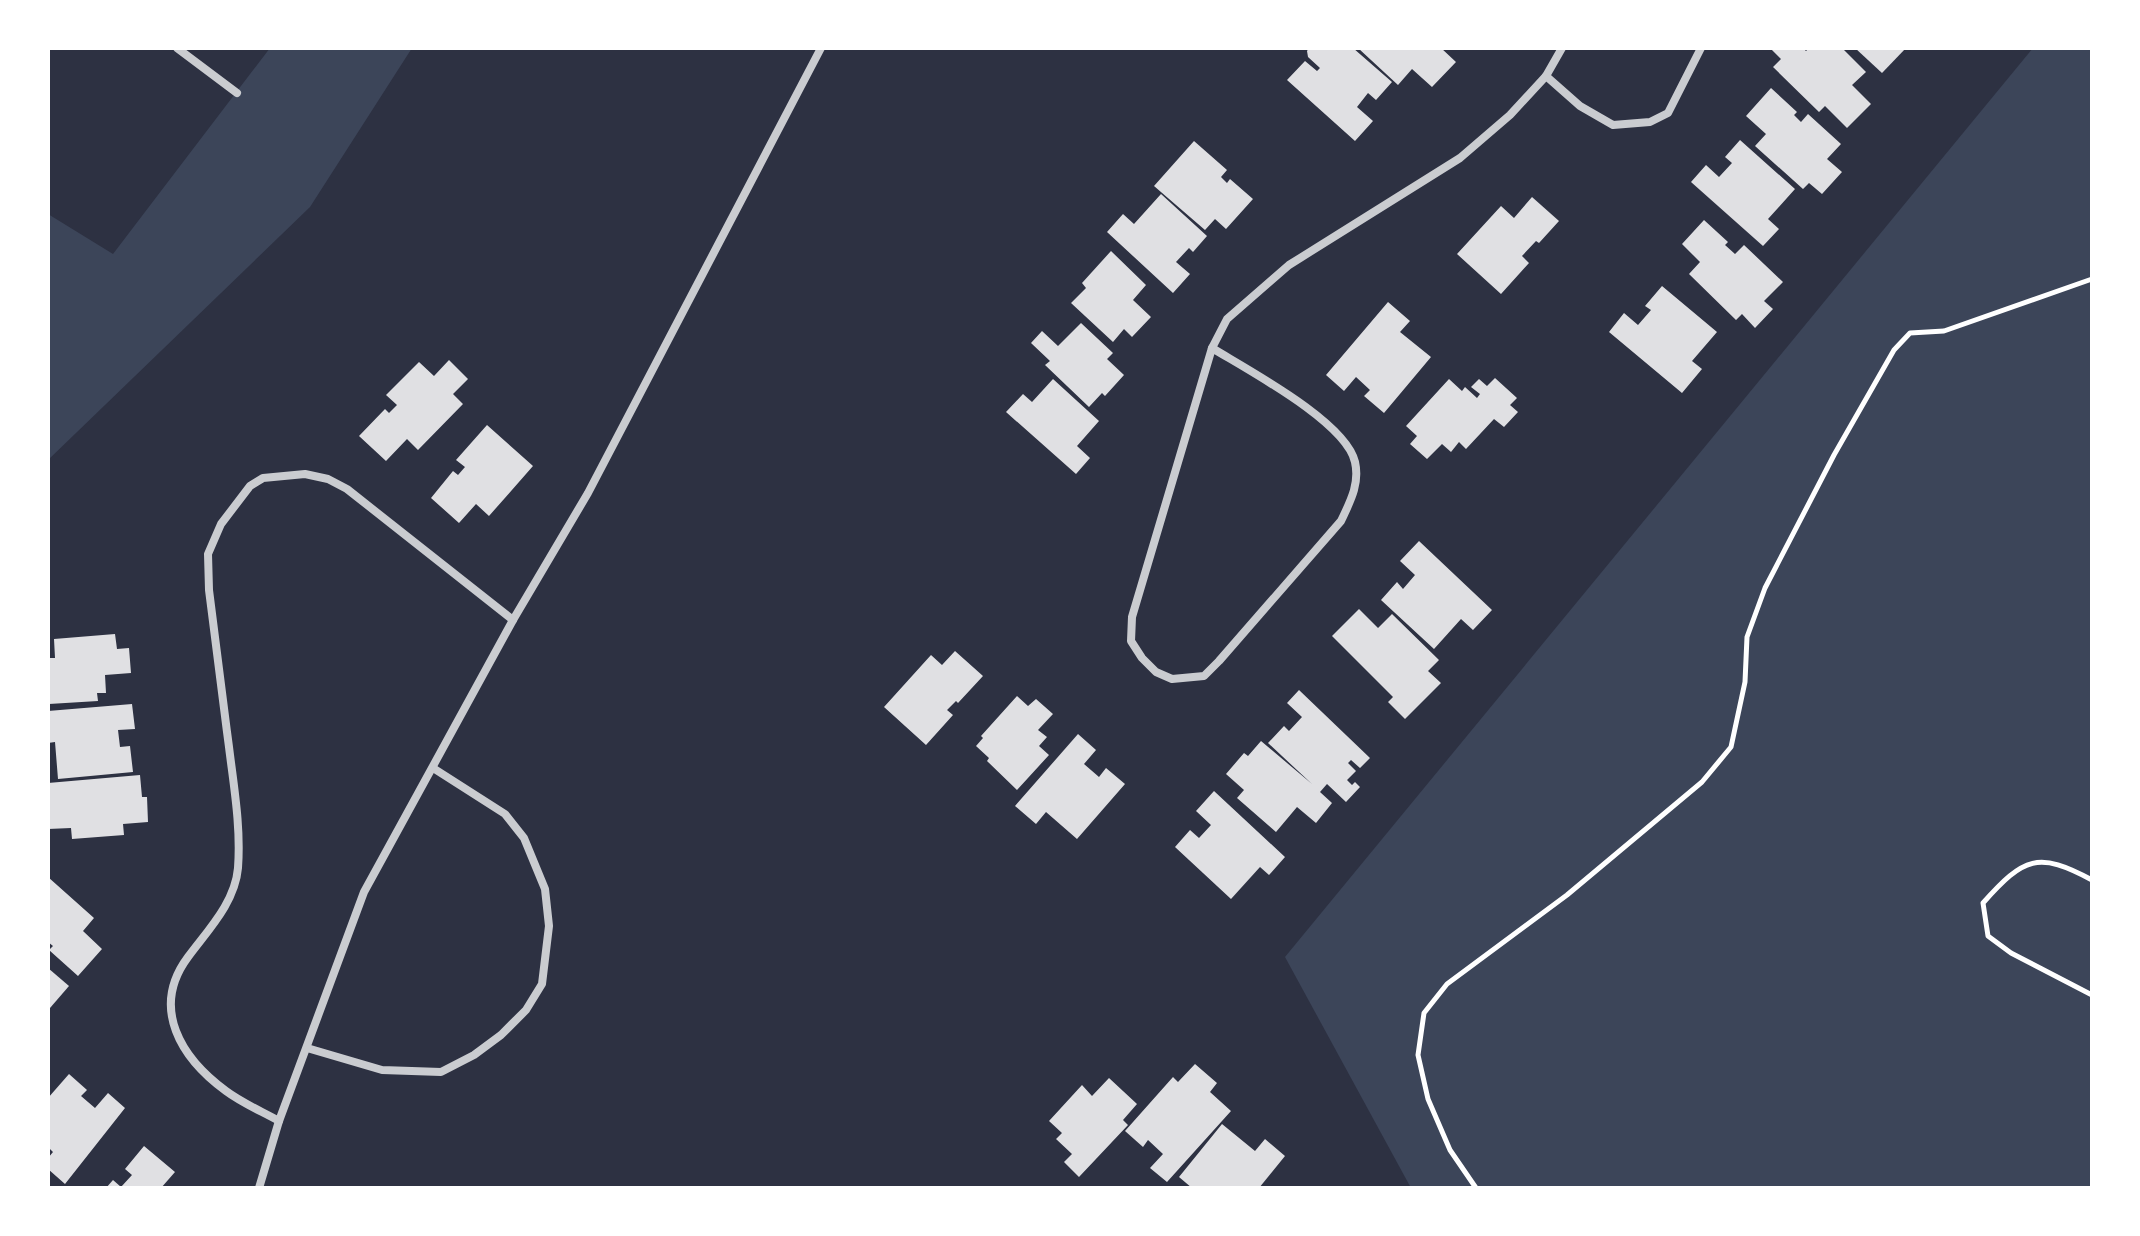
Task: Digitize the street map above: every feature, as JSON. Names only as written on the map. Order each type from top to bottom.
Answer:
[{"type":"street","points":[[177,48],[237,93]]},
{"type":"street","points":[[259,1188],[279,1121],[364,892],[513,620],[588,493],[821,48]]},
{"type":"street","points":[[1212,348],[1321,417],[1349,449],[1355,462],[1356,478],[1354,494],[1341,521],[1219,661],[1204,676],[1172,679],[1156,672],[1131,641],[1132,617],[1212,348],[1227,319],[1289,265],[1460,158],[1510,115],[1546,76],[1562,48]]},
{"type":"street","points":[[1546,76],[1580,106],[1613,125],[1650,122],[1668,113],[1701,48]]},
{"type":"street","points":[[279,1121],[228,1092],[200,1070],[184,1048],[172,1022],[169,999],[175,979],[227,902],[238,873],[239,830],[209,590],[208,554],[221,524],[239,497],[263,478],[305,474],[328,479],[347,489],[513,620]]},
{"type":"street","points":[[307,1048],[382,1070],[441,1072],[474,1055],[501,1035],[526,1010],[542,984],[549,926],[545,889],[524,838],[505,814],[433,768]]},
{"type":"path","points":[[1476,1188],[1450,1150],[1428,1099],[1418,1055],[1424,1013],[1447,984],[1567,895],[1702,782],[1731,747],[1745,682],[1747,637],[1765,588],[1834,455],[1902,341],[1910,333],[1944,331],[2092,279]]},
{"type":"path","points":[[2092,880],[2061,863],[2038,861],[2006,877],[1983,903],[1988,936],[2011,953],[2092,995]]},
{"type":"shaded area","points":[[270,48],[412,48],[310,207],[48,460],[48,214],[113,254]]},
{"type":"shaded area","points":[[2033,48],[2092,48],[2092,1188],[1411,1188],[1285,957]]},
{"type":"building","points":[[1309,48],[1353,48],[1392,82],[1376,100],[1368,93],[1357,107],[1373,121],[1355,141],[1287,80],[1305,61],[1317,71],[1320,68],[1308,57]]},
{"type":"building","points":[[1358,48],[1441,48],[1456,62],[1432,87],[1412,69],[1398,85]]},
{"type":"building","points":[[1770,48],[1803,48],[1806,51],[1809,48],[1842,48],[1866,72],[1852,85],[1871,104],[1847,128],[1825,106],[1819,112],[1773,67],[1781,59]]},
{"type":"building","points":[[1855,48],[1906,48],[1882,73]]},
{"type":"building","points":[[1771,88],[1797,112],[1794,115],[1801,122],[1808,114],[1841,144],[1827,159],[1842,172],[1822,194],[1809,183],[1803,189],[1755,146],[1766,134],[1746,116]]},
{"type":"building","points":[[1740,140],[1795,189],[1768,219],[1779,229],[1763,246],[1691,182],[1706,165],[1719,177],[1732,163],[1725,157]]},
{"type":"building","points":[[1194,141],[1227,170],[1221,177],[1227,183],[1230,179],[1253,199],[1226,229],[1215,219],[1205,230],[1154,186]]},
{"type":"building","points":[[1161,194],[1207,236],[1193,252],[1189,248],[1176,262],[1190,274],[1173,293],[1107,232],[1123,214],[1134,224]]},
{"type":"building","points":[[1532,197],[1559,221],[1522,256],[1529,263],[1501,294],[1457,254],[1501,206],[1514,218]]},
{"type":"building","points":[[1704,220],[1728,242],[1725,245],[1735,254],[1744,245],[1783,282],[1764,301],[1773,309],[1755,328],[1742,314],[1736,320],[1689,274],[1700,262],[1682,244]]},
{"type":"building","points":[[1111,251],[1146,285],[1133,300],[1151,317],[1132,337],[1124,329],[1113,342],[1071,303],[1086,288],[1082,283]]},
{"type":"building","points":[[1662,286],[1717,332],[1692,361],[1702,369],[1682,393],[1609,332],[1624,313],[1638,325],[1651,310],[1645,306]]},
{"type":"building","points":[[1388,302],[1410,321],[1400,332],[1431,357],[1384,413],[1364,396],[1370,390],[1356,377],[1344,391],[1326,375]]},
{"type":"building","points":[[1081,323],[1113,353],[1107,359],[1124,375],[1105,396],[1102,393],[1089,407],[1045,365],[1050,361],[1031,343],[1042,331],[1058,346]]},
{"type":"building","points":[[449,360],[468,379],[453,394],[463,404],[418,450],[407,439],[386,461],[359,436],[385,409],[389,413],[397,405],[386,395],[419,362],[434,376]]},
{"type":"building","points":[[1495,378],[1517,398],[1510,405],[1518,412],[1504,427],[1494,419],[1466,449],[1459,442],[1451,452],[1442,444],[1427,459],[1410,444],[1417,436],[1406,426],[1449,379],[1462,391],[1465,387],[1477,398],[1480,394],[1471,387],[1479,379],[1487,386]]},
{"type":"building","points":[[1053,379],[1099,421],[1077,446],[1090,458],[1076,474],[1006,412],[1023,394],[1032,402]]},
{"type":"building","points":[[487,425],[533,466],[489,516],[476,504],[459,523],[431,498],[453,471],[458,475],[465,467],[456,460]]},
{"type":"building","points":[[1419,541],[1492,610],[1473,630],[1461,619],[1434,649],[1381,600],[1397,582],[1403,589],[1415,575],[1400,561]]},
{"type":"building","points":[[1359,609],[1378,628],[1392,614],[1439,660],[1428,671],[1441,683],[1405,719],[1388,702],[1393,697],[1332,636]]},
{"type":"building","points":[[115,634],[117,649],[129,648],[131,673],[105,675],[106,693],[97,693],[98,701],[49,704],[48,658],[55,658],[54,639]]},
{"type":"building","points":[[955,651],[983,676],[958,703],[956,701],[947,710],[953,715],[926,745],[884,707],[931,655],[942,665]]},
{"type":"building","points":[[1299,690],[1370,758],[1360,768],[1351,760],[1348,763],[1356,771],[1347,780],[1360,787],[1346,802],[1327,784],[1320,792],[1332,803],[1316,823],[1297,807],[1276,832],[1237,798],[1244,790],[1226,774],[1244,753],[1248,756],[1261,741],[1312,784],[1268,743],[1284,726],[1289,731],[1302,717],[1287,703]]},
{"type":"building","points":[[1017,696],[1028,706],[1036,699],[1053,714],[1038,730],[1047,737],[1039,746],[1049,755],[1017,790],[976,746],[983,738],[981,736]]},
{"type":"building","points":[[132,704],[135,729],[118,730],[120,747],[130,746],[133,772],[58,779],[55,742],[48,743],[48,711]]},
{"type":"building","points":[[1078,734],[1096,750],[1084,764],[1099,777],[1106,768],[1125,784],[1077,839],[1046,812],[1036,824],[1015,806]]},
{"type":"building","points":[[140,775],[142,797],[147,797],[148,822],[123,824],[124,835],[72,839],[71,828],[48,829],[48,783]]},
{"type":"building","points":[[1214,791],[1285,857],[1269,875],[1260,867],[1231,899],[1175,847],[1190,830],[1199,838],[1211,825],[1196,811]]},
{"type":"building","points":[[48,877],[94,918],[83,931],[102,949],[78,976],[49,950],[53,946],[48,942]]},
{"type":"building","points":[[48,968],[69,986],[50,1008],[48,1006]]},
{"type":"building","points":[[1195,1064],[1217,1083],[1210,1092],[1231,1111],[1167,1182],[1150,1168],[1163,1154],[1148,1140],[1143,1147],[1125,1131],[1173,1077],[1178,1082]]},
{"type":"building","points":[[69,1074],[87,1090],[81,1096],[95,1108],[108,1093],[125,1108],[65,1184],[48,1169],[48,1158],[53,1152],[48,1147],[48,1098]]},
{"type":"building","points":[[1109,1078],[1137,1104],[1123,1120],[1128,1125],[1079,1177],[1064,1162],[1072,1154],[1056,1139],[1062,1133],[1049,1121],[1082,1085],[1092,1096]]},
{"type":"building","points":[[1222,1124],[1255,1151],[1265,1139],[1285,1156],[1259,1188],[1192,1188],[1179,1177]]},
{"type":"building","points":[[144,1146],[175,1172],[161,1188],[106,1188],[113,1180],[121,1187],[132,1175],[125,1169]]}]
